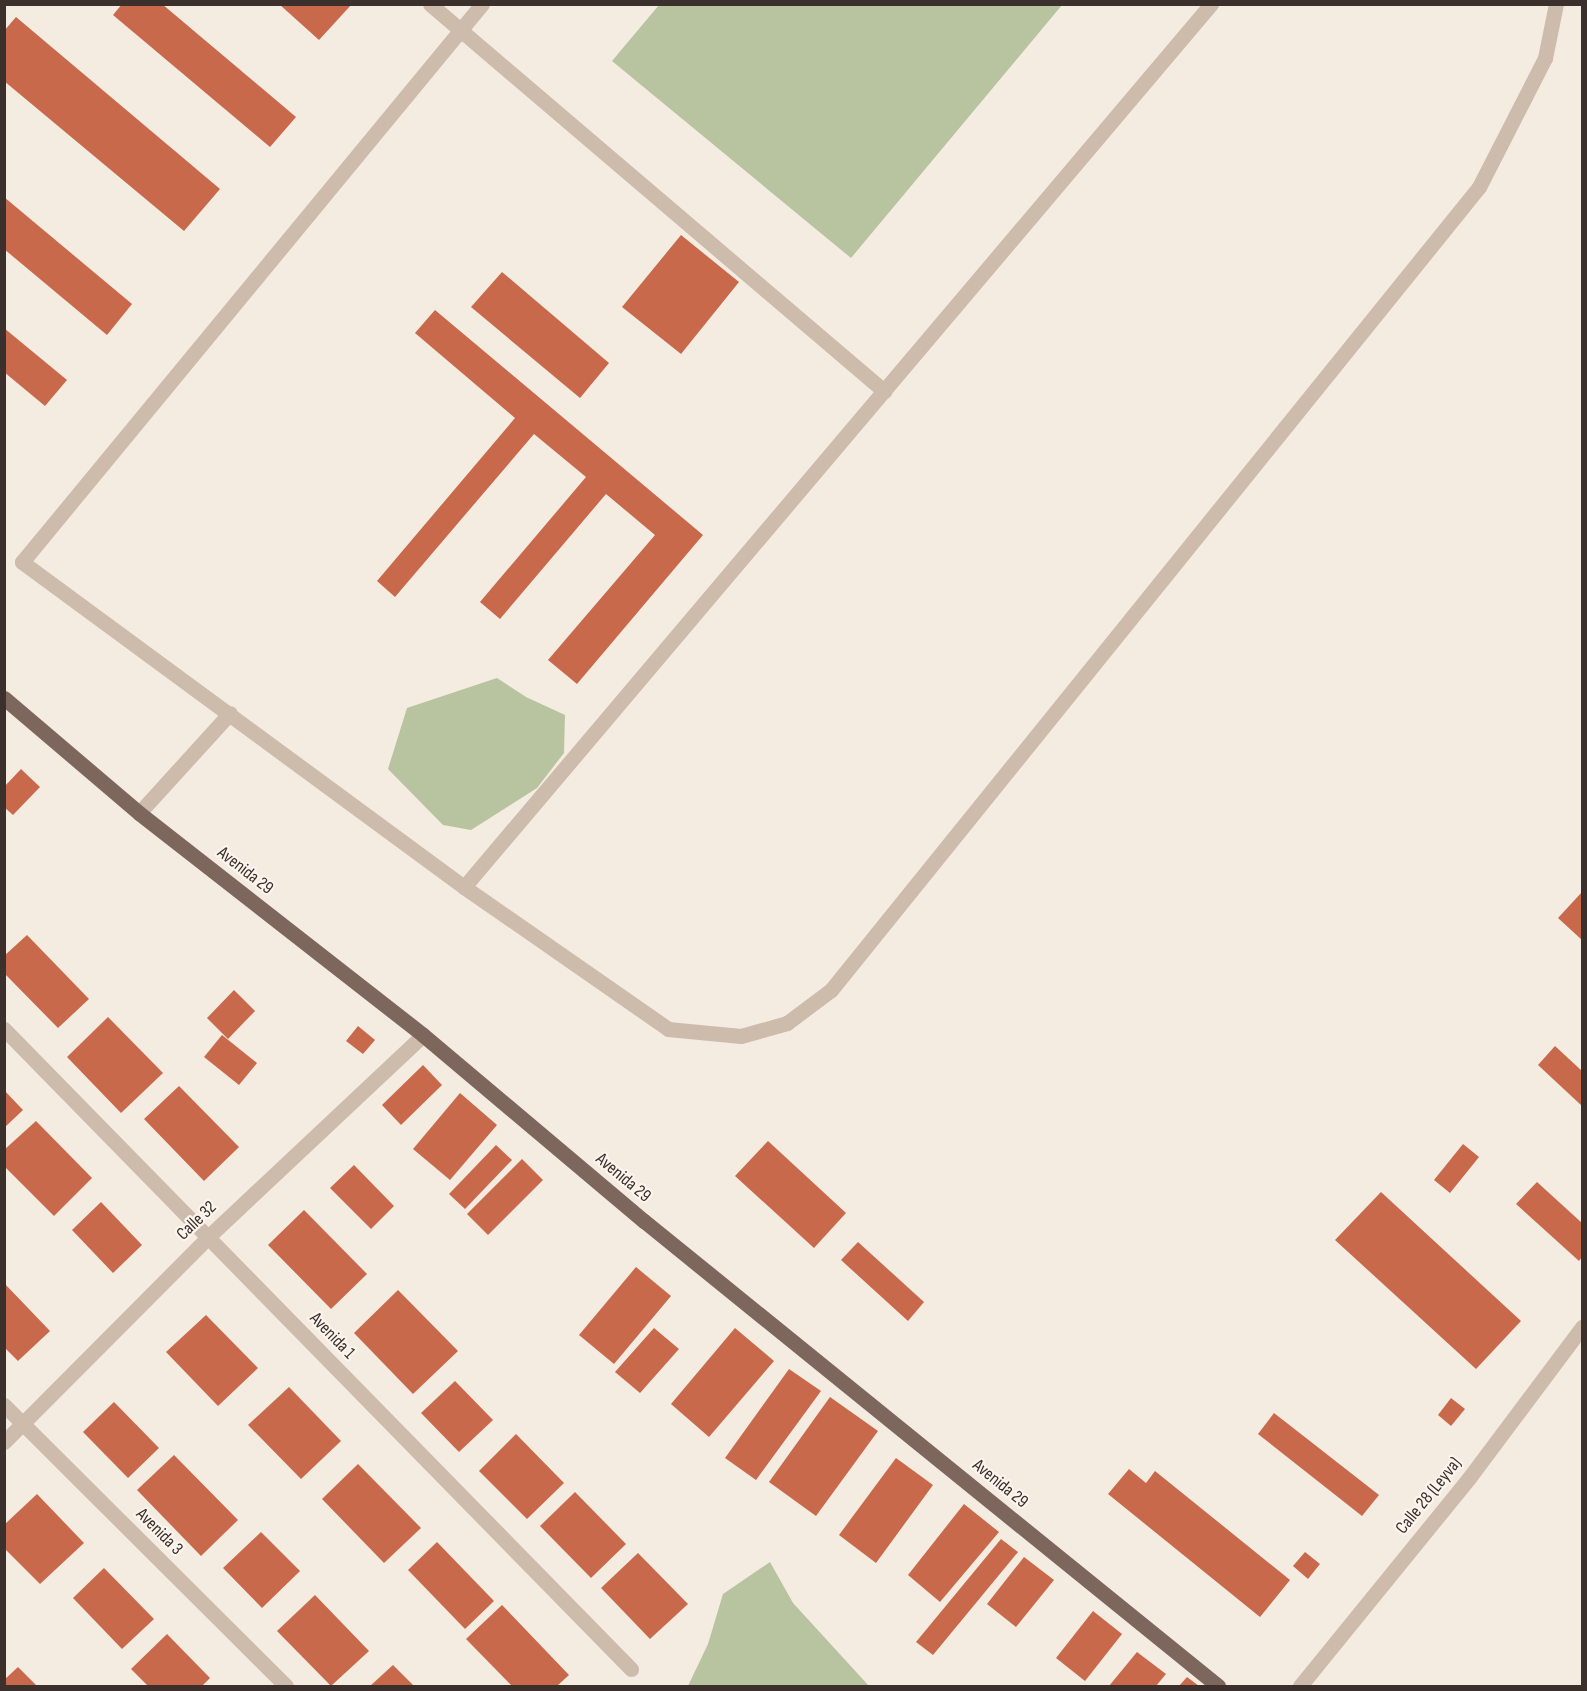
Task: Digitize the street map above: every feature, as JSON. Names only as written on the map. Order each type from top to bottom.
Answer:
[{"type":"main road","name":"Avenida 29","points":[[4,698],[139,813],[423,1035],[644,1221],[1218,1686]]},
{"type":"street","points":[[430,4],[884,391]]},
{"type":"street","points":[[482,4],[22,562],[464,887],[668,1029],[741,1036],[787,1023],[831,990],[1479,187],[1545,58],[1556,4]]},
{"type":"street","points":[[464,887],[1211,4]]},
{"type":"street","points":[[139,813],[230,713]]},
{"type":"street","name":"Avenida 1","points":[[4,1029],[631,1669]]},
{"type":"street","name":"Calle 32","points":[[4,1442],[208,1237],[423,1035]]},
{"type":"street","name":"Calle 28 (Leyva)","points":[[1300,1686],[1469,1478],[1582,1327]]},
{"type":"street","name":"Avenida 3","points":[[4,1405],[286,1686]]},
{"type":"green space","points":[[659,5],[1062,5],[851,258],[612,61]]},
{"type":"green space","points":[[497,678],[526,697],[565,715],[564,753],[537,788],[471,830],[443,825],[388,769],[407,708]]},
{"type":"green space","points":[[770,1562],[793,1603],[869,1686],[688,1686],[708,1644],[723,1594]]},
{"type":"building","points":[[122,4],[162,4],[296,117],[270,147],[113,15]]},
{"type":"building","points":[[279,4],[352,4],[319,40]]},
{"type":"building","points":[[16,17],[220,189],[184,231],[4,81],[4,31]]},
{"type":"building","points":[[4,197],[132,304],[107,335],[4,249]]},
{"type":"building","points":[[681,235],[739,282],[681,354],[622,307]]},
{"type":"building","points":[[502,272],[609,363],[580,398],[471,307]]},
{"type":"building","points":[[435,310],[703,535],[577,684],[548,660],[655,535],[606,494],[500,619],[480,602],[586,477],[534,434],[395,597],[377,581],[515,418],[415,333]]},
{"type":"building","points":[[4,328],[67,380],[45,406],[4,372]]},
{"type":"building","points":[[21,769],[40,787],[13,815],[4,807],[4,787]]},
{"type":"building","points":[[1582,892],[1582,940],[1558,918]]},
{"type":"building","points":[[27,935],[89,999],[58,1028],[4,973],[4,956]]},
{"type":"building","points":[[234,990],[255,1011],[228,1039],[207,1018]]},
{"type":"building","points":[[108,1017],[163,1073],[121,1113],[67,1057]]},
{"type":"building","points":[[358,1026],[375,1040],[363,1054],[346,1041]]},
{"type":"building","points":[[222,1035],[257,1063],[239,1085],[204,1057]]},
{"type":"building","points":[[1555,1046],[1582,1071],[1582,1106],[1538,1065]]},
{"type":"building","points":[[423,1065],[442,1085],[401,1125],[382,1105]]},
{"type":"building","points":[[179,1086],[239,1147],[204,1181],[144,1119]]},
{"type":"building","points":[[4,1090],[23,1110],[4,1128]]},
{"type":"building","points":[[460,1093],[497,1125],[450,1180],[413,1149]]},
{"type":"building","points":[[36,1121],[92,1178],[54,1216],[4,1166],[4,1150]]},
{"type":"building","points":[[768,1141],[846,1213],[814,1248],[735,1176]]},
{"type":"building","points":[[1463,1144],[1479,1157],[1450,1193],[1434,1180]]},
{"type":"building","points":[[496,1145],[512,1160],[465,1209],[449,1194]]},
{"type":"building","points":[[522,1159],[543,1180],[488,1235],[467,1214]]},
{"type":"building","points":[[354,1165],[394,1206],[371,1229],[330,1188]]},
{"type":"building","points":[[1537,1182],[1582,1223],[1582,1257],[1579,1261],[1516,1204]]},
{"type":"building","points":[[1381,1192],[1521,1321],[1476,1369],[1335,1240]]},
{"type":"building","points":[[101,1202],[142,1245],[113,1273],[72,1230]]},
{"type":"building","points":[[304,1210],[367,1274],[331,1309],[268,1245]]},
{"type":"building","points":[[858,1242],[924,1302],[908,1321],[841,1260]]},
{"type":"building","points":[[636,1267],[671,1296],[614,1364],[579,1335]]},
{"type":"building","points":[[4,1283],[50,1331],[18,1361],[4,1347]]},
{"type":"building","points":[[398,1290],[458,1351],[413,1394],[354,1333]]},
{"type":"building","points":[[206,1315],[258,1368],[218,1406],[166,1352]]},
{"type":"building","points":[[654,1328],[679,1349],[640,1393],[615,1372]]},
{"type":"building","points":[[735,1328],[774,1361],[709,1437],[671,1404]]},
{"type":"building","points":[[789,1369],[821,1391],[756,1480],[725,1458]]},
{"type":"building","points":[[455,1381],[493,1420],[459,1452],[421,1413]]},
{"type":"building","points":[[289,1387],[341,1441],[301,1479],[248,1425]]},
{"type":"building","points":[[830,1397],[878,1431],[816,1516],[769,1482]]},
{"type":"building","points":[[1451,1398],[1465,1409],[1451,1426],[1438,1415]]},
{"type":"building","points":[[114,1402],[159,1448],[128,1478],[83,1432]]},
{"type":"building","points":[[1274,1413],[1379,1495],[1362,1516],[1258,1434]]},
{"type":"building","points":[[516,1434],[564,1483],[527,1519],[479,1471]]},
{"type":"building","points":[[174,1455],[238,1520],[201,1556],[137,1490]]},
{"type":"building","points":[[896,1458],[933,1485],[876,1563],[839,1535]]},
{"type":"building","points":[[358,1464],[421,1528],[384,1563],[322,1499]]},
{"type":"building","points":[[1129,1469],[1146,1483],[1155,1471],[1290,1580],[1260,1617],[1108,1494]]},
{"type":"building","points":[[575,1492],[626,1544],[591,1578],[540,1526]]},
{"type":"building","points":[[37,1494],[84,1543],[40,1584],[4,1548],[4,1525]]},
{"type":"building","points":[[964,1504],[999,1532],[940,1602],[908,1575]]},
{"type":"building","points":[[261,1532],[300,1571],[262,1608],[223,1568]]},
{"type":"building","points":[[1001,1539],[1018,1552],[933,1655],[916,1642]]},
{"type":"building","points":[[437,1542],[494,1601],[465,1629],[408,1570]]},
{"type":"building","points":[[1305,1552],[1320,1564],[1308,1579],[1293,1566]]},
{"type":"building","points":[[638,1553],[688,1604],[650,1639],[601,1588]]},
{"type":"building","points":[[1024,1557],[1054,1580],[1016,1627],[987,1604]]},
{"type":"building","points":[[104,1568],[154,1619],[122,1649],[73,1598]]},
{"type":"building","points":[[315,1595],[369,1651],[331,1686],[277,1631]]},
{"type":"building","points":[[502,1605],[569,1675],[557,1686],[512,1686],[466,1639]]},
{"type":"building","points":[[1093,1611],[1122,1634],[1085,1681],[1056,1658]]},
{"type":"building","points":[[167,1634],[210,1678],[202,1686],[148,1686],[131,1669]]},
{"type":"building","points":[[1137,1652],[1166,1674],[1156,1686],[1109,1686]]},
{"type":"building","points":[[393,1665],[414,1686],[370,1686]]},
{"type":"building","points":[[18,1667],[37,1686],[4,1686],[4,1680]]},
{"type":"building","points":[[1187,1677],[1199,1686],[1179,1686]]}]
